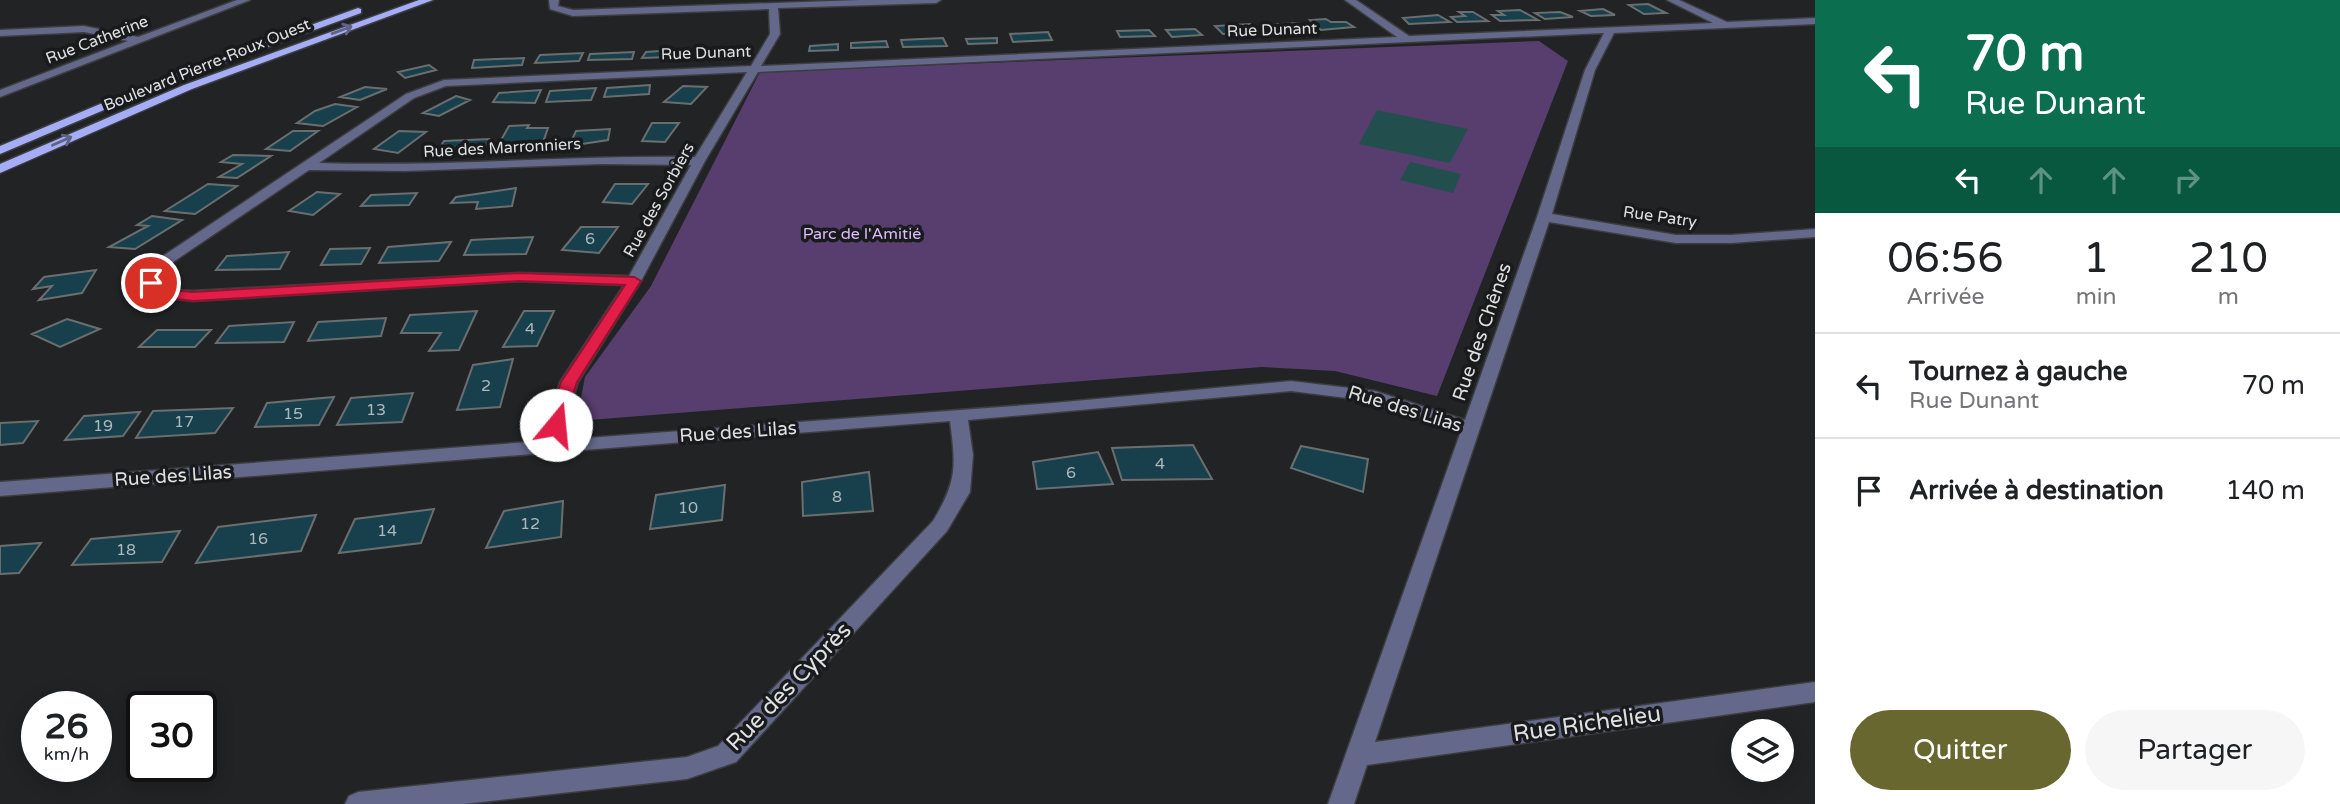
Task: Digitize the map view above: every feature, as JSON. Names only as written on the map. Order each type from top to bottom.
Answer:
[{"type":"main road","name":"Boulevard Pierre-Roux Ouest","points":[[0,169],[188,87],[428,0]]},
{"type":"main road","name":"Boulevard Pierre-Roux Ouest","points":[[0,150],[159,83],[372,6]]},
{"type":"street","name":"Rue Catherine","points":[[0,94],[244,0]]},
{"type":"street","points":[[554,0],[553,7],[573,13],[936,0]]},
{"type":"street","points":[[1350,0],[1409,41]]},
{"type":"street","points":[[1672,0],[1729,26]]},
{"type":"street","name":"Rue des Sorbiers","points":[[549,447],[569,382],[634,281],[699,161],[775,34],[773,7]]},
{"type":"street","name":"Rue Dunant","points":[[634,281],[519,277],[193,296],[165,294],[151,283],[155,271],[165,261],[410,96],[444,83],[1609,33],[1815,21]]},
{"type":"street","points":[[0,33],[85,29],[141,41]]},
{"type":"street","name":"Rue des Chênes","points":[[1341,804],[1544,218],[1591,71],[1609,33]]},
{"type":"street","name":"Rue des Marronniers","points":[[307,166],[383,170],[583,161],[699,161]]},
{"type":"street","name":"Rue Patry","points":[[1544,218],[1676,239],[1815,233]]},
{"type":"street","name":"Rue des Lilas","points":[[0,489],[1193,397],[1291,386],[1343,390],[1375,396],[1471,428]]},
{"type":"street","name":"Rue des Cyprès","points":[[358,804],[687,768],[727,754],[940,526],[960,492],[964,454],[958,414]]},
{"type":"street","name":"Rue Richelieu","points":[[1359,755],[1815,692]]},
{"type":"green space","name":"Parc de l'Amitié","points":[[1539,41],[1568,61],[1437,396],[1335,371],[1262,367],[589,420],[578,413],[585,377],[651,286],[760,72]]},
{"type":"water","points":[[1377,110],[1468,129],[1450,163],[1359,144]]},
{"type":"water","points":[[1410,162],[1461,174],[1453,193],[1400,180]]},
{"type":"building","points":[[1648,4],[1666,13],[1644,14],[1629,5]]},
{"type":"building","points":[[1603,9],[1615,15],[1591,16],[1580,11]]},
{"type":"building","points":[[1520,10],[1538,20],[1500,21],[1492,15],[1504,15],[1498,11]]},
{"type":"building","points":[[1459,12],[1473,12],[1488,21],[1457,22],[1451,17],[1465,16]]},
{"type":"building","points":[[1560,12],[1573,17],[1545,19],[1535,13]]},
{"type":"building","points":[[1438,15],[1450,22],[1409,24],[1403,18]]},
{"type":"building","points":[[1326,19],[1331,22],[1346,22],[1354,27],[1321,30],[1310,20]]},
{"type":"building","points":[[1298,23],[1306,29],[1272,31],[1267,25]]},
{"type":"building","points":[[1250,24],[1260,32],[1223,34],[1215,26]]},
{"type":"building","points":[[1195,29],[1202,35],[1172,37],[1166,30]]},
{"type":"building","points":[[1149,30],[1155,36],[1120,37],[1117,31]]},
{"type":"building","points":[[1048,32],[1052,40],[1013,42],[1010,34]]},
{"type":"building","points":[[943,38],[947,46],[903,47],[901,40]]},
{"type":"building","points":[[997,38],[997,43],[968,44],[966,39]]},
{"type":"building","points":[[886,41],[888,47],[851,48],[851,43]]},
{"type":"building","points":[[838,44],[838,50],[809,51],[810,46]]},
{"type":"building","points":[[728,48],[728,54],[698,56],[701,51]]},
{"type":"building","points":[[674,50],[671,57],[642,58],[646,52]]},
{"type":"building","points":[[634,52],[632,59],[588,60],[590,54]]},
{"type":"building","points":[[583,53],[579,61],[535,63],[540,55]]},
{"type":"building","points":[[524,58],[522,65],[472,68],[474,60]]},
{"type":"building","points":[[429,65],[436,70],[405,78],[398,72]]},
{"type":"building","points":[[650,85],[649,94],[604,97],[607,88]]},
{"type":"building","points":[[683,86],[707,87],[691,104],[664,102]]},
{"type":"building","points":[[365,87],[387,89],[360,100],[340,97]]},
{"type":"building","points":[[596,88],[591,100],[546,102],[550,91]]},
{"type":"building","points":[[541,90],[535,103],[493,102],[499,93]]},
{"type":"building","points":[[456,96],[470,100],[439,116],[423,113]]},
{"type":"building","points":[[335,104],[357,107],[323,126],[297,123],[315,111]]},
{"type":"building","points":[[652,123],[679,123],[665,142],[642,141]]},
{"type":"building","points":[[529,125],[527,128],[548,128],[541,148],[496,149],[509,126]]},
{"type":"building","points":[[610,129],[608,140],[569,146],[576,131]]},
{"type":"building","points":[[293,131],[318,131],[290,151],[266,149]]},
{"type":"building","points":[[399,131],[426,132],[398,153],[374,149]]},
{"type":"building","points":[[489,139],[484,150],[437,152],[444,141]]},
{"type":"building","points":[[233,155],[271,156],[237,178],[219,177],[242,164],[221,162]]},
{"type":"building","points":[[208,184],[237,186],[195,214],[165,211]]},
{"type":"building","points":[[615,184],[648,184],[632,204],[603,202]]},
{"type":"building","points":[[516,188],[512,206],[476,209],[478,202],[451,203],[456,197]]},
{"type":"building","points":[[317,192],[340,194],[313,215],[289,211]]},
{"type":"building","points":[[417,193],[409,205],[361,206],[371,195]]},
{"type":"building","points":[[152,216],[182,220],[135,249],[109,247],[148,226],[137,225]]},
{"type":"building","points":[[581,227],[618,227],[599,253],[562,250]]},
{"type":"building","points":[[533,237],[526,254],[464,255],[471,240]]},
{"type":"building","points":[[451,242],[439,261],[379,263],[388,247]]},
{"type":"building","points":[[370,248],[361,264],[321,265],[330,249]]},
{"type":"building","points":[[289,252],[280,269],[216,270],[227,256]]},
{"type":"building","points":[[96,270],[82,293],[39,300],[52,286],[33,289],[44,277]]},
{"type":"building","points":[[477,311],[459,350],[429,351],[441,333],[401,333],[410,315]]},
{"type":"building","points":[[524,311],[554,311],[537,346],[503,347]]},
{"type":"building","points":[[386,318],[381,336],[308,341],[318,322]]},
{"type":"building","points":[[67,319],[100,329],[60,347],[32,334]]},
{"type":"building","points":[[294,322],[284,342],[216,343],[229,326]]},
{"type":"building","points":[[157,330],[211,330],[195,347],[139,347]]},
{"type":"building","points":[[513,359],[500,407],[457,410],[473,365]]},
{"type":"building","points":[[413,393],[402,422],[337,425],[351,398]]},
{"type":"building","points":[[334,397],[319,425],[255,427],[267,403]]},
{"type":"building","points":[[233,408],[215,433],[136,438],[153,411]]},
{"type":"building","points":[[140,412],[123,436],[65,440],[84,416]]},
{"type":"building","points":[[38,421],[23,443],[0,445],[0,423]]},
{"type":"building","points":[[1193,445],[1212,479],[1122,480],[1112,448]]},
{"type":"building","points":[[1301,446],[1368,459],[1363,492],[1291,468]]},
{"type":"building","points":[[1098,452],[1113,484],[1037,489],[1033,462]]},
{"type":"building","points":[[869,472],[873,511],[803,516],[802,482]]},
{"type":"building","points":[[725,485],[722,520],[650,529],[656,495]]},
{"type":"building","points":[[563,501],[561,537],[486,548],[504,511]]},
{"type":"building","points":[[434,509],[421,543],[339,553],[355,519]]},
{"type":"building","points":[[316,515],[301,551],[196,563],[218,527]]},
{"type":"building","points":[[180,531],[162,562],[72,565],[91,539]]},
{"type":"building","points":[[41,543],[19,573],[0,574],[0,546]]},
{"type":"route","points":[[151,283],[165,294],[193,296],[519,277],[634,281],[569,382],[556,425]]}]
